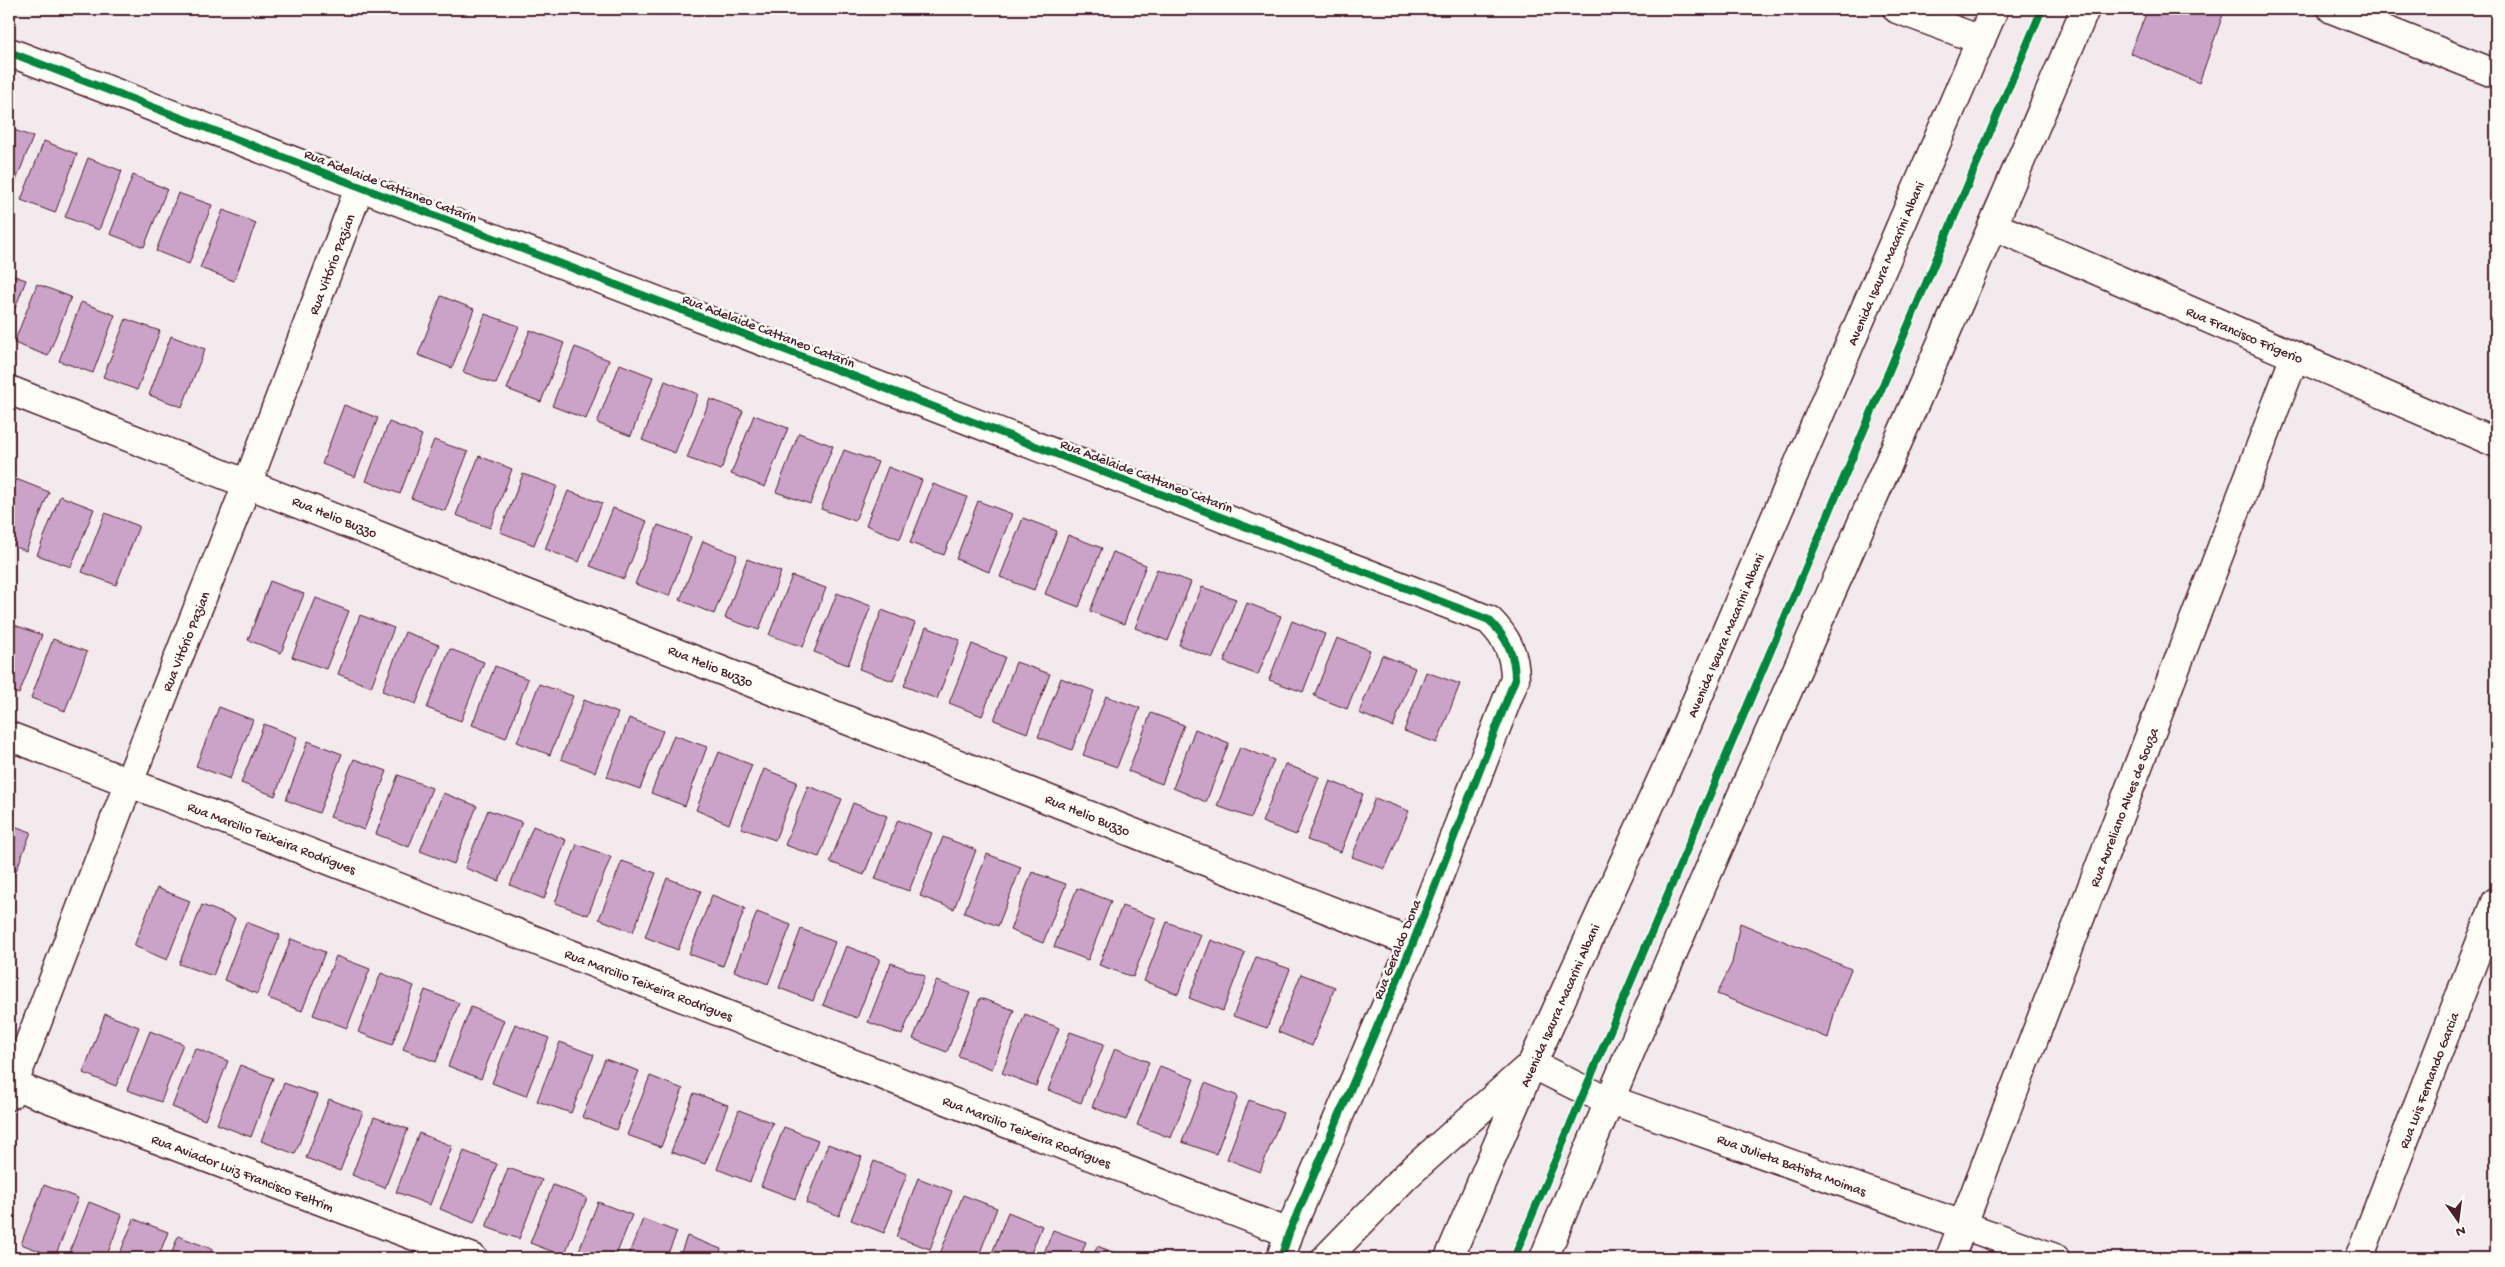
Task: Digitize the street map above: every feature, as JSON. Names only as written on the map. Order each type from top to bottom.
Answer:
[{"type":"street","points":[[1896,9],[1981,40]]},
{"type":"street","name":"Avenida Isaura Macarini Albani","points":[[1449,1258],[1532,1064],[1680,739],[1994,9]]},
{"type":"street","points":[[1544,1258],[1609,1099],[1994,226],[2086,9]]},
{"type":"street","points":[[2332,9],[2496,74]]},
{"type":"street","name":"Rua Adelaide Cattaneo Catarin","points":[[9,52],[1489,620],[1502,632],[1510,646]]},
{"type":"street","name":"Rua Vitório Pazian","points":[[11,1091],[129,782],[248,482],[360,186]]},
{"type":"street","name":"Rua Francisco Frigerio","points":[[1994,226],[2496,443]]},
{"type":"street","name":"Rua Aureliano Alves de Souza","points":[[1950,1258],[2295,356]]},
{"type":"street","name":"Rua Helio Buzzo","points":[[9,390],[248,482],[1413,943]]},
{"type":"street","name":"Rua Geraldo Dona","points":[[1281,1258],[1289,1233],[1413,943],[1515,679],[1515,662],[1510,646]]},
{"type":"street","name":"Rua Marcilio Teixeira Rodrigues","points":[[9,736],[1289,1233]]},
{"type":"street","name":"Rua Luis Fernando Garcia","points":[[2359,1258],[2496,902]]},
{"type":"street","points":[[1326,1258],[1406,1176],[1532,1064]]},
{"type":"street","name":"Rua Julieta Batista Moimas","points":[[1532,1064],[1586,1091],[2055,1258]]},
{"type":"street","name":"Rua Aviador Luiz Francisco Feltrim","points":[[11,1091],[473,1258]]},
{"type":"building","points":[[2148,9],[2225,9],[2199,83],[2130,53]]},
{"type":"building","points":[[9,128],[33,137],[10,196],[9,195]]},
{"type":"building","points":[[44,141],[77,154],[55,213],[21,200]]},
{"type":"building","points":[[88,158],[122,171],[99,230],[65,217]]},
{"type":"building","points":[[133,175],[167,189],[144,247],[110,234]]},
{"type":"building","points":[[178,193],[212,205],[189,264],[156,251]]},
{"type":"building","points":[[223,210],[256,223],[234,281],[200,268]]},
{"type":"building","points":[[9,274],[26,280],[9,324]]},
{"type":"building","points":[[37,284],[71,297],[48,356],[14,343]]},
{"type":"building","points":[[441,296],[474,309],[452,368],[418,355]]},
{"type":"building","points":[[81,302],[115,315],[93,373],[59,361]]},
{"type":"building","points":[[485,314],[519,326],[496,384],[463,372]]},
{"type":"building","points":[[126,319],[160,331],[137,390],[103,377]]},
{"type":"building","points":[[530,330],[564,343],[541,402],[507,389]]},
{"type":"building","points":[[171,336],[205,349],[182,407],[149,395]]},
{"type":"building","points":[[575,347],[609,360],[586,419],[552,406]]},
{"type":"building","points":[[620,364],[653,377],[631,436],[597,423]]},
{"type":"building","points":[[665,381],[698,394],[675,453],[642,440]]},
{"type":"building","points":[[710,399],[743,411],[721,470],[687,458]]},
{"type":"building","points":[[344,405],[378,418],[355,477],[322,464]]},
{"type":"building","points":[[754,415],[788,428],[765,487],[731,474]]},
{"type":"building","points":[[389,422],[422,435],[400,494],[366,481]]},
{"type":"building","points":[[799,433],[833,446],[810,504],[776,492]]},
{"type":"building","points":[[434,440],[468,452],[445,511],[411,498]]},
{"type":"building","points":[[844,450],[878,462],[855,521],[821,509]]},
{"type":"building","points":[[479,456],[512,469],[490,528],[456,515]]},
{"type":"building","points":[[888,467],[922,480],[900,539],[866,525]]},
{"type":"building","points":[[523,474],[557,486],[534,545],[500,532]]},
{"type":"building","points":[[16,479],[49,492],[26,551],[9,544],[9,497]]},
{"type":"building","points":[[933,484],[967,497],[944,555],[910,543]]},
{"type":"building","points":[[568,491],[602,503],[579,562],[545,549]]},
{"type":"building","points":[[60,496],[94,509],[71,567],[37,555]]},
{"type":"building","points":[[978,501],[1012,514],[989,572],[956,559]]},
{"type":"building","points":[[613,508],[647,521],[624,579],[590,566]]},
{"type":"building","points":[[105,513],[139,526],[116,585],[82,572]]},
{"type":"building","points":[[1023,518],[1057,531],[1034,590],[1000,577]]},
{"type":"building","points":[[658,525],[691,537],[669,596],[635,584]]},
{"type":"building","points":[[1068,535],[1102,548],[1079,607],[1045,594]]},
{"type":"building","points":[[703,541],[737,555],[714,614],[680,600]]},
{"type":"building","points":[[1113,552],[1146,565],[1124,624],[1090,611]]},
{"type":"building","points":[[747,559],[781,572],[759,630],[725,618]]},
{"type":"building","points":[[1157,569],[1191,582],[1168,641],[1135,628]]},
{"type":"building","points":[[792,576],[826,588],[803,647],[769,635]]},
{"type":"building","points":[[270,581],[304,594],[281,653],[248,640]]},
{"type":"building","points":[[1202,587],[1236,599],[1213,658],[1179,645]]},
{"type":"building","points":[[837,593],[871,606],[848,665],[814,652]]},
{"type":"building","points":[[316,598],[349,611],[326,669],[292,657]]},
{"type":"building","points":[[1247,603],[1281,616],[1258,675],[1224,662]]},
{"type":"building","points":[[882,610],[915,623],[893,681],[859,669]]},
{"type":"building","points":[[360,615],[394,628],[371,687],[338,674]]},
{"type":"building","points":[[1292,621],[1325,634],[1303,692],[1269,680]]},
{"type":"building","points":[[9,623],[42,635],[19,694],[9,690]]},
{"type":"building","points":[[926,627],[960,640],[937,699],[904,686]]},
{"type":"building","points":[[405,632],[439,645],[416,704],[382,691]]},
{"type":"building","points":[[1337,638],[1370,650],[1347,709],[1314,696]]},
{"type":"building","points":[[53,639],[87,652],[65,711],[31,698]]},
{"type":"building","points":[[972,644],[1005,657],[982,716],[949,703]]},
{"type":"building","points":[[450,649],[484,662],[461,721],[427,708]]},
{"type":"building","points":[[1382,655],[1415,668],[1393,727],[1359,713]]},
{"type":"building","points":[[1016,662],[1050,674],[1027,733],[994,720]]},
{"type":"building","points":[[495,666],[528,679],[506,738],[472,725]]},
{"type":"building","points":[[1426,672],[1460,684],[1437,743],[1404,731]]},
{"type":"building","points":[[1061,678],[1094,691],[1072,750],[1038,737]]},
{"type":"building","points":[[539,684],[573,696],[550,755],[517,742]]},
{"type":"building","points":[[1106,696],[1140,708],[1117,767],[1083,755]]},
{"type":"building","points":[[584,700],[618,713],[595,772],[561,759]]},
{"type":"building","points":[[219,707],[253,720],[230,779],[196,766]]},
{"type":"building","points":[[1151,713],[1184,725],[1162,784],[1128,771]]},
{"type":"building","points":[[629,718],[663,731],[640,789],[607,777]]},
{"type":"building","points":[[264,724],[297,737],[275,796],[241,783]]},
{"type":"building","points":[[1195,729],[1229,743],[1206,802],[1173,788]]},
{"type":"building","points":[[674,735],[707,747],[685,806],[651,793]]},
{"type":"building","points":[[308,741],[342,754],[319,813],[286,800]]},
{"type":"building","points":[[1240,747],[1274,760],[1251,818],[1217,806]]},
{"type":"building","points":[[719,752],[752,765],[729,824],[696,810]]},
{"type":"building","points":[[354,759],[387,771],[364,830],[330,817]]},
{"type":"building","points":[[1285,764],[1319,777],[1296,835],[1262,822]]},
{"type":"building","points":[[764,769],[797,782],[775,840],[741,828]]},
{"type":"building","points":[[398,775],[432,788],[409,847],[376,834]]},
{"type":"building","points":[[1330,781],[1363,794],[1341,852],[1307,840]]},
{"type":"building","points":[[808,786],[842,799],[819,857],[785,845]]},
{"type":"building","points":[[443,793],[477,806],[454,864],[420,851]]},
{"type":"building","points":[[1375,798],[1409,811],[1385,869],[1352,857]]},
{"type":"building","points":[[853,803],[887,816],[864,875],[830,862]]},
{"type":"building","points":[[488,810],[522,822],[499,881],[465,868]]},
{"type":"building","points":[[898,820],[932,833],[909,891],[875,879]]},
{"type":"building","points":[[9,824],[31,832],[9,889]]},
{"type":"building","points":[[533,826],[566,840],[544,899],[510,885]]},
{"type":"building","points":[[943,837],[976,850],[954,909],[920,896]]},
{"type":"building","points":[[577,844],[611,857],[588,915],[555,903]]},
{"type":"building","points":[[987,854],[1021,867],[998,926],[964,913]]},
{"type":"building","points":[[622,861],[656,873],[633,932],[599,919]]},
{"type":"building","points":[[1032,872],[1066,884],[1043,943],[1010,930]]},
{"type":"building","points":[[667,878],[701,891],[678,950],[645,937]]},
{"type":"building","points":[[157,888],[190,901],[167,960],[134,946]]},
{"type":"building","points":[[1077,888],[1111,901],[1088,960],[1054,947]]},
{"type":"building","points":[[712,895],[745,908],[723,966],[689,954]]},
{"type":"building","points":[[202,905],[235,918],[213,976],[179,964]]},
{"type":"building","points":[[1122,906],[1156,918],[1133,977],[1099,965]]},
{"type":"building","points":[[757,912],[791,925],[768,984],[734,971]]},
{"type":"building","points":[[246,922],[280,935],[257,994],[224,980]]},
{"type":"building","points":[[1167,922],[1201,935],[1178,994],[1144,981]]},
{"type":"building","points":[[1740,923],[1851,969],[1836,1006],[1828,1038],[1717,994],[1732,963]]},
{"type":"building","points":[[801,929],[835,942],[813,1001],[779,988]]},
{"type":"building","points":[[291,939],[325,952],[302,1011],[268,998]]},
{"type":"building","points":[[1211,940],[1245,953],[1223,1011],[1189,998]]},
{"type":"building","points":[[846,946],[880,959],[857,1018],[823,1005]]},
{"type":"building","points":[[336,956],[370,969],[347,1028],[313,1015]]},
{"type":"building","points":[[1256,957],[1290,969],[1267,1028],[1233,1016]]},
{"type":"building","points":[[891,963],[925,976],[902,1035],[868,1022]]},
{"type":"building","points":[[381,973],[414,986],[392,1045],[358,1032]]},
{"type":"building","points":[[1301,974],[1335,987],[1312,1046],[1278,1032]]},
{"type":"building","points":[[936,981],[970,993],[947,1052],[913,1039]]},
{"type":"building","points":[[425,990],[459,1003],[436,1062],[403,1049]]},
{"type":"building","points":[[980,998],[1014,1010],[992,1069],[958,1056]]},
{"type":"building","points":[[471,1007],[504,1020],[481,1079],[448,1066]]},
{"type":"building","points":[[105,1014],[139,1027],[116,1086],[83,1073]]},
{"type":"building","points":[[1025,1014],[1059,1028],[1036,1086],[1002,1073]]},
{"type":"building","points":[[515,1024],[549,1038],[526,1096],[492,1083]]},
{"type":"building","points":[[150,1031],[183,1044],[161,1102],[127,1090]]},
{"type":"building","points":[[1070,1032],[1104,1044],[1081,1103],[1048,1090]]},
{"type":"building","points":[[560,1042],[594,1055],[571,1113],[537,1101]]},
{"type":"building","points":[[195,1048],[228,1061],[205,1120],[172,1107]]},
{"type":"building","points":[[1115,1048],[1149,1062],[1126,1120],[1092,1107]]},
{"type":"building","points":[[605,1059],[639,1071],[616,1130],[582,1117]]},
{"type":"building","points":[[240,1065],[273,1078],[251,1137],[217,1124]]},
{"type":"building","points":[[1160,1066],[1194,1079],[1171,1138],[1137,1125]]},
{"type":"building","points":[[650,1076],[683,1089],[661,1147],[627,1135]]},
{"type":"building","points":[[284,1083],[318,1095],[295,1154],[261,1141]]},
{"type":"building","points":[[1205,1083],[1238,1096],[1216,1154],[1182,1142]]},
{"type":"building","points":[[694,1093],[728,1105],[705,1164],[671,1152]]},
{"type":"building","points":[[329,1099],[363,1112],[340,1171],[306,1158]]},
{"type":"building","points":[[1249,1100],[1283,1113],[1260,1172],[1227,1159]]},
{"type":"building","points":[[739,1110],[773,1123],[750,1182],[717,1169]]},
{"type":"building","points":[[374,1117],[408,1129],[385,1188],[352,1175]]},
{"type":"building","points":[[784,1127],[818,1140],[795,1199],[761,1186]]},
{"type":"building","points":[[419,1133],[452,1146],[430,1205],[396,1192]]},
{"type":"building","points":[[828,1144],[862,1157],[839,1216],[806,1203]]},
{"type":"building","points":[[464,1151],[497,1164],[474,1223],[440,1209]]},
{"type":"building","points":[[874,1161],[907,1174],[884,1233],[851,1220]]},
{"type":"building","points":[[508,1168],[542,1180],[519,1239],[486,1227]]},
{"type":"building","points":[[918,1178],[952,1191],[930,1249],[896,1237]]},
{"type":"building","points":[[44,1185],[78,1198],[55,1257],[21,1244]]},
{"type":"building","points":[[553,1185],[587,1198],[564,1256],[530,1243]]},
{"type":"building","points":[[963,1195],[997,1208],[978,1258],[951,1258],[940,1254]]},
{"type":"building","points":[[89,1202],[122,1215],[106,1258],[67,1258]]},
{"type":"building","points":[[598,1202],[632,1215],[615,1258],[576,1258]]},
{"type":"building","points":[[1008,1212],[1042,1226],[1029,1258],[990,1258]]},
{"type":"building","points":[[134,1219],[168,1232],[158,1258],[118,1258]]},
{"type":"building","points":[[643,1219],[677,1232],[666,1258],[627,1258]]},
{"type":"building","points":[[1053,1230],[1086,1242],[1080,1258],[1042,1258]]},
{"type":"building","points":[[178,1236],[212,1249],[209,1258],[170,1258]]},
{"type":"building","points":[[687,1236],[721,1249],[718,1258],[679,1258]]},
{"type":"building","points":[[1097,1246],[1129,1258],[1093,1258]]},
{"type":"building","points":[[732,1253],[747,1258],[730,1258]]},
{"type":"cycle path","points":[[1514,1258],[2042,9]]},
{"type":"cycle path","points":[[9,52],[1489,620],[1501,633],[1509,647],[1512,654],[1515,679],[1413,943],[1289,1233],[1281,1258]]}]
